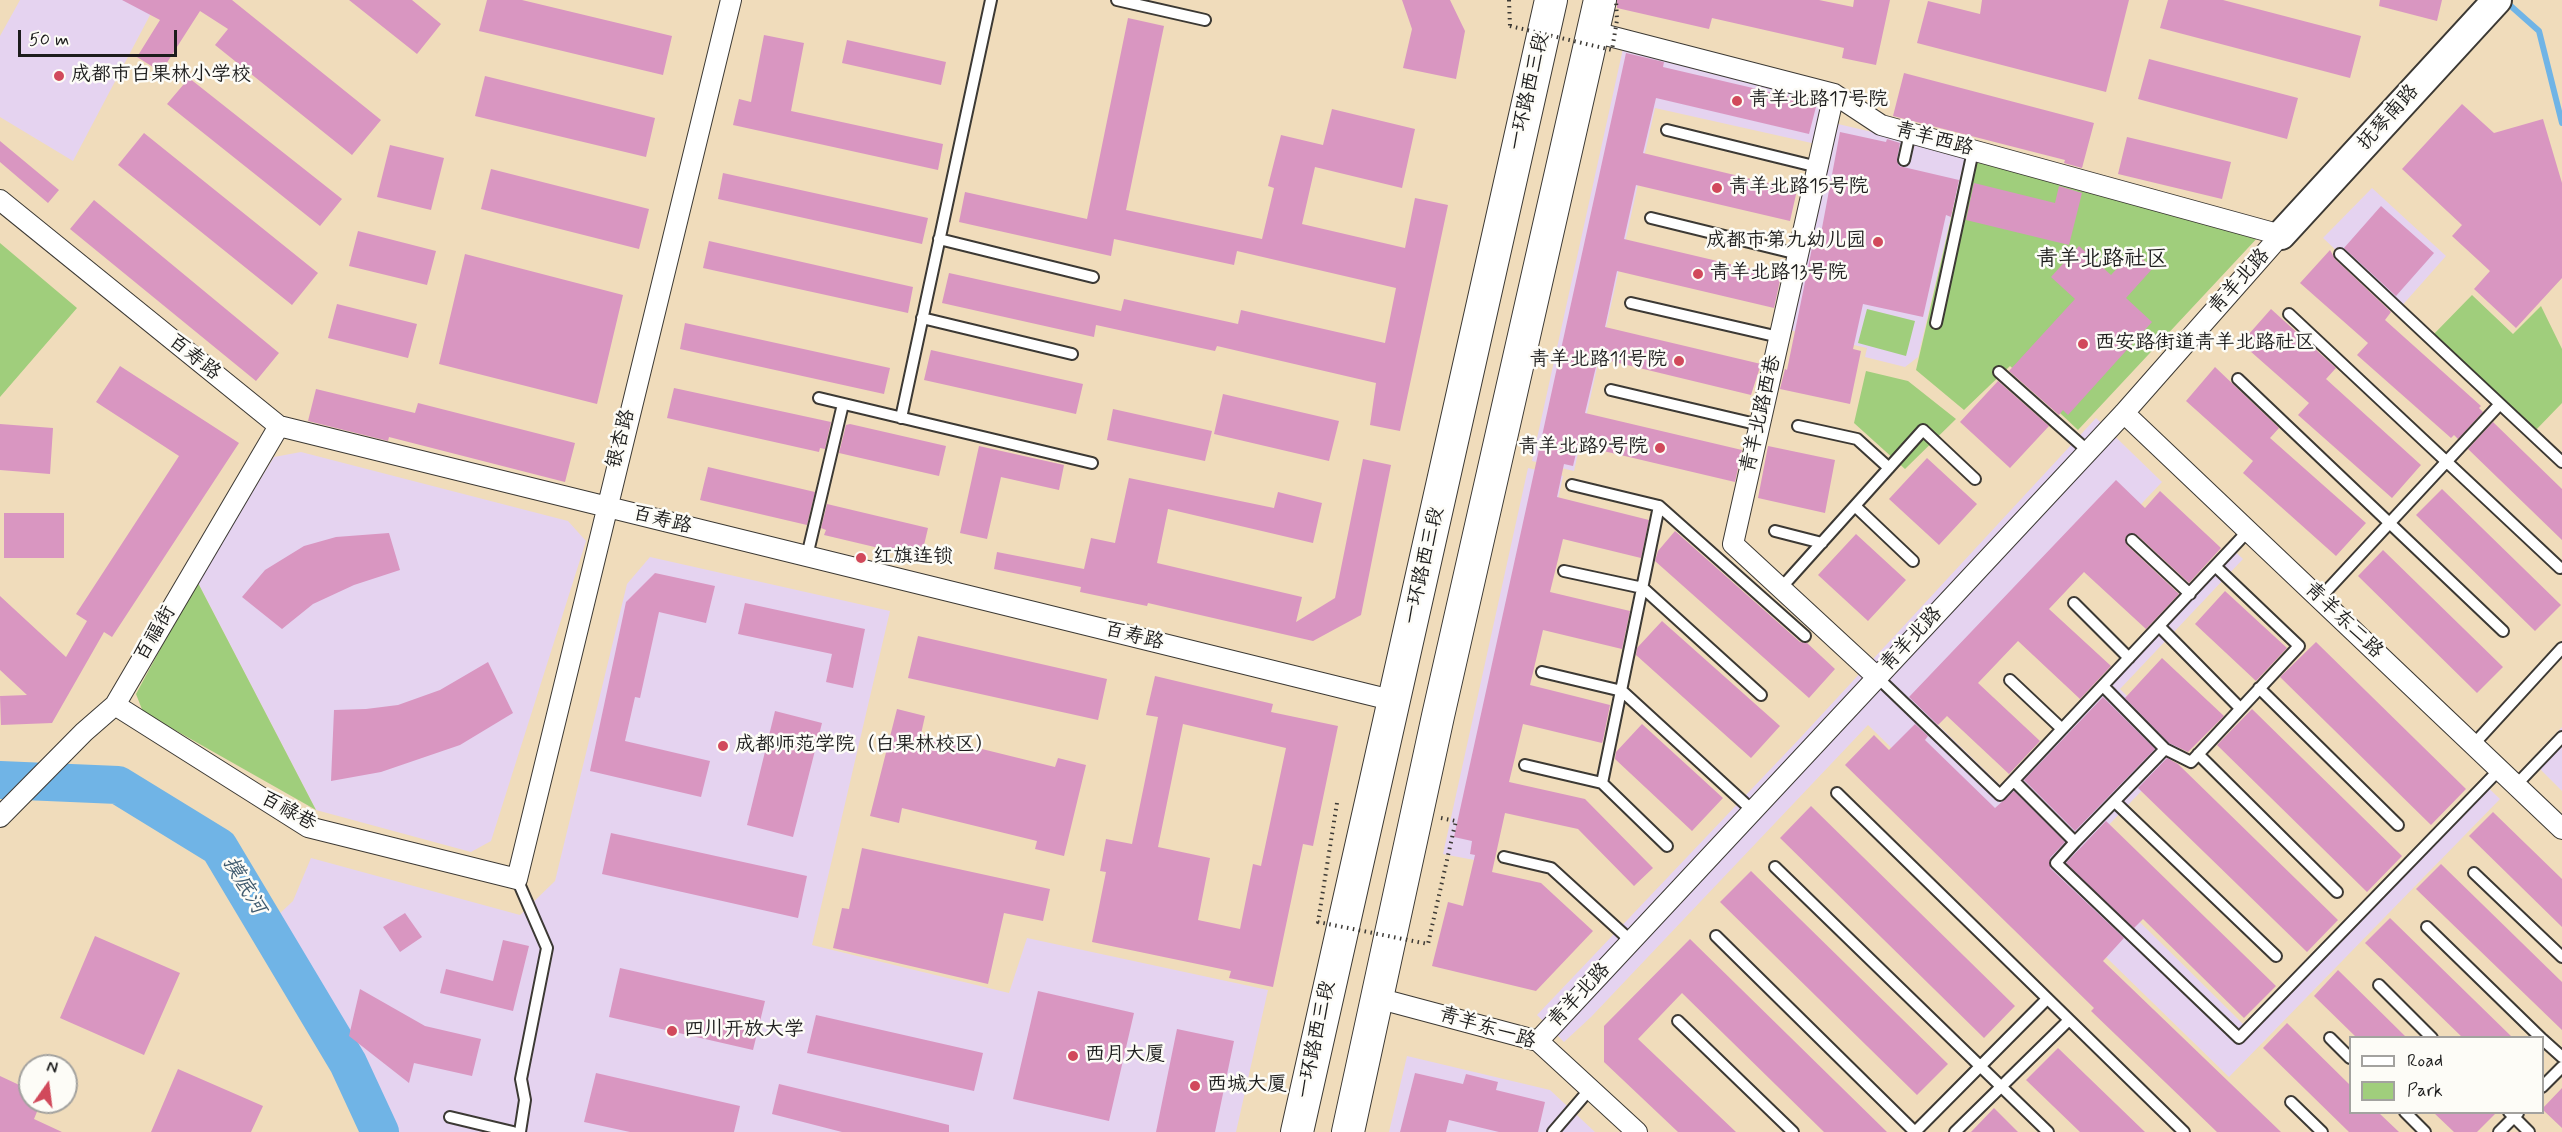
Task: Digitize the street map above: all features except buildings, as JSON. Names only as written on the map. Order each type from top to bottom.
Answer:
[{"type":"main road","name":"一环路西三段","points":[[1297,1132],[1551,0]]},
{"type":"main road","points":[[1348,1132],[1438,716],[1600,0]]},
{"type":"street","name":"银杏路","points":[[516,879],[731,0]]},
{"type":"street","name":"抚琴南路","points":[[2281,236],[2494,3]]},
{"type":"street","name":"青羊西路","points":[[1594,32],[1834,94],[1881,126],[2281,236]]},
{"type":"street","name":"青羊北路西巷","points":[[1834,94],[1733,544],[1877,677]]},
{"type":"street","name":"百寿路","points":[[0,200],[279,426],[1395,701]]},
{"type":"street","name":"青羊北路","points":[[1538,1041],[2124,413],[2281,236]]},
{"type":"street","name":"青羊东二路","points":[[2124,413],[2562,829]]},
{"type":"street","name":"百福街","points":[[6,809],[114,705],[279,426]]},
{"type":"street","name":"百禄巷","points":[[114,705],[308,827],[516,879]]},
{"type":"street","name":"青羊东一路","points":[[1377,998],[1538,1041],[1637,1132]]},
{"type":"lane","points":[[901,418],[991,0]]},
{"type":"lane","points":[[1117,0],[1205,20]]},
{"type":"lane","points":[[1667,130],[1818,167]]},
{"type":"lane","points":[[1904,160],[1910,134]]},
{"type":"lane","points":[[1936,323],[1973,151]]},
{"type":"lane","points":[[1651,218],[1798,254]]},
{"type":"lane","points":[[939,239],[1093,277]]},
{"type":"lane","points":[[2340,255],[2562,462]]},
{"type":"lane","points":[[1631,303],[1779,338]]},
{"type":"lane","points":[[2289,314],[2560,568]]},
{"type":"lane","points":[[922,318],[1072,354]]},
{"type":"lane","points":[[1999,372],[2088,451]]},
{"type":"lane","points":[[2238,379],[2503,631]]},
{"type":"lane","points":[[1611,390],[1760,425]]},
{"type":"lane","points":[[819,398],[1092,463]]},
{"type":"lane","points":[[807,556],[843,404]]},
{"type":"lane","points":[[2319,598],[2500,404]]},
{"type":"lane","points":[[1798,426],[1857,439],[1889,468]]},
{"type":"lane","points":[[1781,588],[1923,430],[1975,479]]},
{"type":"lane","points":[[1572,485],[1659,506],[1804,636]]},
{"type":"lane","points":[[1602,783],[1659,506]]},
{"type":"lane","points":[[1855,506],[1913,561]]},
{"type":"lane","points":[[1775,531],[1822,543]]},
{"type":"lane","points":[[1877,677],[2000,795],[2248,531]]},
{"type":"lane","points":[[2132,540],[2190,594]]},
{"type":"lane","points":[[2103,686],[2165,749],[2191,762],[2299,646],[2215,566]]},
{"type":"lane","points":[[1564,571],[1643,588],[1761,695]]},
{"type":"lane","points":[[2074,603],[2129,658]]},
{"type":"lane","points":[[2159,626],[2240,708]]},
{"type":"lane","points":[[2472,745],[2562,648]]},
{"type":"lane","points":[[1542,672],[1622,691],[1752,810]]},
{"type":"lane","points":[[2010,680],[2062,729]]},
{"type":"lane","points":[[2259,688],[2397,825]]},
{"type":"lane","points":[[2516,786],[2562,736]]},
{"type":"lane","points":[[2165,749],[2056,863],[2239,1038],[2499,770]]},
{"type":"lane","points":[[2198,754],[2337,892]]},
{"type":"lane","points":[[1525,765],[1602,783],[1667,846]]},
{"type":"lane","points":[[2014,781],[2075,843]]},
{"type":"lane","points":[[1837,793],[2046,1000],[2184,1132]]},
{"type":"lane","points":[[2115,802],[2276,956]]},
{"type":"lane","points":[[1504,857],[1551,868],[1631,941]]},
{"type":"lane","points":[[1775,867],[2048,1132]]},
{"type":"lane","points":[[2474,873],[2562,957]]},
{"type":"lane","points":[[516,879],[547,948],[521,1079],[525,1100],[520,1132]]},
{"type":"lane","points":[[2427,927],[2540,1036]]},
{"type":"lane","points":[[1716,936],[1915,1132],[2046,1000]]},
{"type":"lane","points":[[2379,985],[2430,1036]]},
{"type":"lane","points":[[1678,1021],[1793,1132]]},
{"type":"lane","points":[[1955,1132],[2068,1021]]},
{"type":"lane","points":[[2330,1038],[2349,1057]]},
{"type":"lane","points":[[2544,1040],[2562,1058]]},
{"type":"lane","points":[[2544,1085],[2562,1067]]},
{"type":"lane","points":[[1553,1132],[1590,1089]]},
{"type":"lane","points":[[2291,1102],[2322,1132]]},
{"type":"lane","points":[[2406,1114],[2425,1132]]},
{"type":"lane","points":[[2499,1132],[2514,1114],[2529,1132]]},
{"type":"lane","points":[[450,1117],[513,1132]]},
{"type":"path","points":[[1509,0],[1510,26],[1612,50],[1617,20],[1616,0]]},
{"type":"path","points":[[1337,802],[1318,922],[1428,944],[1454,829]]},
{"type":"shaded area","name":"成都市白果林小学校","points":[[20,0],[158,0],[73,161],[0,117],[0,36]]},
{"type":"shaded area","points":[[1624,44],[1828,96],[1816,144],[1655,108],[1574,471],[1532,461]]},
{"type":"shaded area","name":"成都市第九幼儿园","points":[[1838,124],[1966,154],[1918,357],[1905,367],[1865,357],[1867,348],[1789,330]]},
{"type":"shaded area","points":[[2372,188],[2446,256],[2399,309],[2323,238]]},
{"type":"shaded area","points":[[2096,418],[2162,482],[1935,722],[2001,786],[2228,545],[2243,559],[2120,689],[2181,750],[2076,859],[2243,1024],[2481,781],[2500,799],[2229,1077],[1868,725],[1591,1017],[1564,1042],[1537,1015],[1801,737]]},
{"type":"shaded area","points":[[301,452],[568,521],[586,541],[491,841],[471,852],[316,810],[197,581],[274,457]]},
{"type":"shaded area","points":[[1528,468],[1563,476],[1479,861],[1443,854]]},
{"type":"shaded area","points":[[650,557],[890,611],[812,945],[1009,993],[1027,938],[1268,990],[1236,1132],[395,1132],[363,1068],[276,917],[293,901],[311,858],[520,915],[555,881],[627,584]]},
{"type":"shaded area","points":[[2562,727],[2562,791],[2531,760]]},
{"type":"shaded area","points":[[1407,1056],[1550,1090],[1595,1132],[1389,1132]]},
{"type":"green space","points":[[1966,154],[2261,234],[2078,430],[2010,366],[1964,410],[1916,370]]},
{"type":"green space","points":[[0,243],[77,308],[0,397]]},
{"type":"green space","points":[[2472,295],[2513,334],[2541,306],[2562,349],[2562,403],[2533,433],[2432,336]]},
{"type":"green space","points":[[1867,309],[1915,321],[1906,356],[1858,343]]},
{"type":"green space","points":[[1866,371],[1908,381],[1956,419],[1905,469],[1854,423]]},
{"type":"green space","points":[[197,581],[316,810],[143,712],[136,694]]},
{"type":"waterway","points":[[2504,0],[2539,31],[2562,123]]},
{"type":"waterway","name":"摸底河","points":[[0,780],[118,785],[219,847],[348,1063],[380,1132]]},
{"type":"place","name":"成都市白果林小学校","points":[[59,76]]},
{"type":"place","name":"青羊北路17号院","points":[[1737,101]]},
{"type":"place","name":"青羊北路15号院","points":[[1717,188]]},
{"type":"place","name":"成都市第九幼儿园","points":[[1878,242]]},
{"type":"place","name":"青羊北路13号院","points":[[1698,274]]},
{"type":"place","name":"西安路街道青羊北路社区","points":[[2083,344]]},
{"type":"place","name":"青羊北路11号院","points":[[1679,361]]},
{"type":"place","name":"青羊北路9号院","points":[[1660,448]]},
{"type":"place","name":"红旗连锁","points":[[861,558]]},
{"type":"place","name":"成都师范学院（白果林校区）","points":[[723,746]]},
{"type":"place","name":"四川开放大学","points":[[672,1031]]},
{"type":"place","name":"西月大厦","points":[[1073,1056]]},
{"type":"place","name":"西城大厦","points":[[1195,1086]]},
{"type":"district","name":"青羊北路社区","points":[[2102,260]]}]
